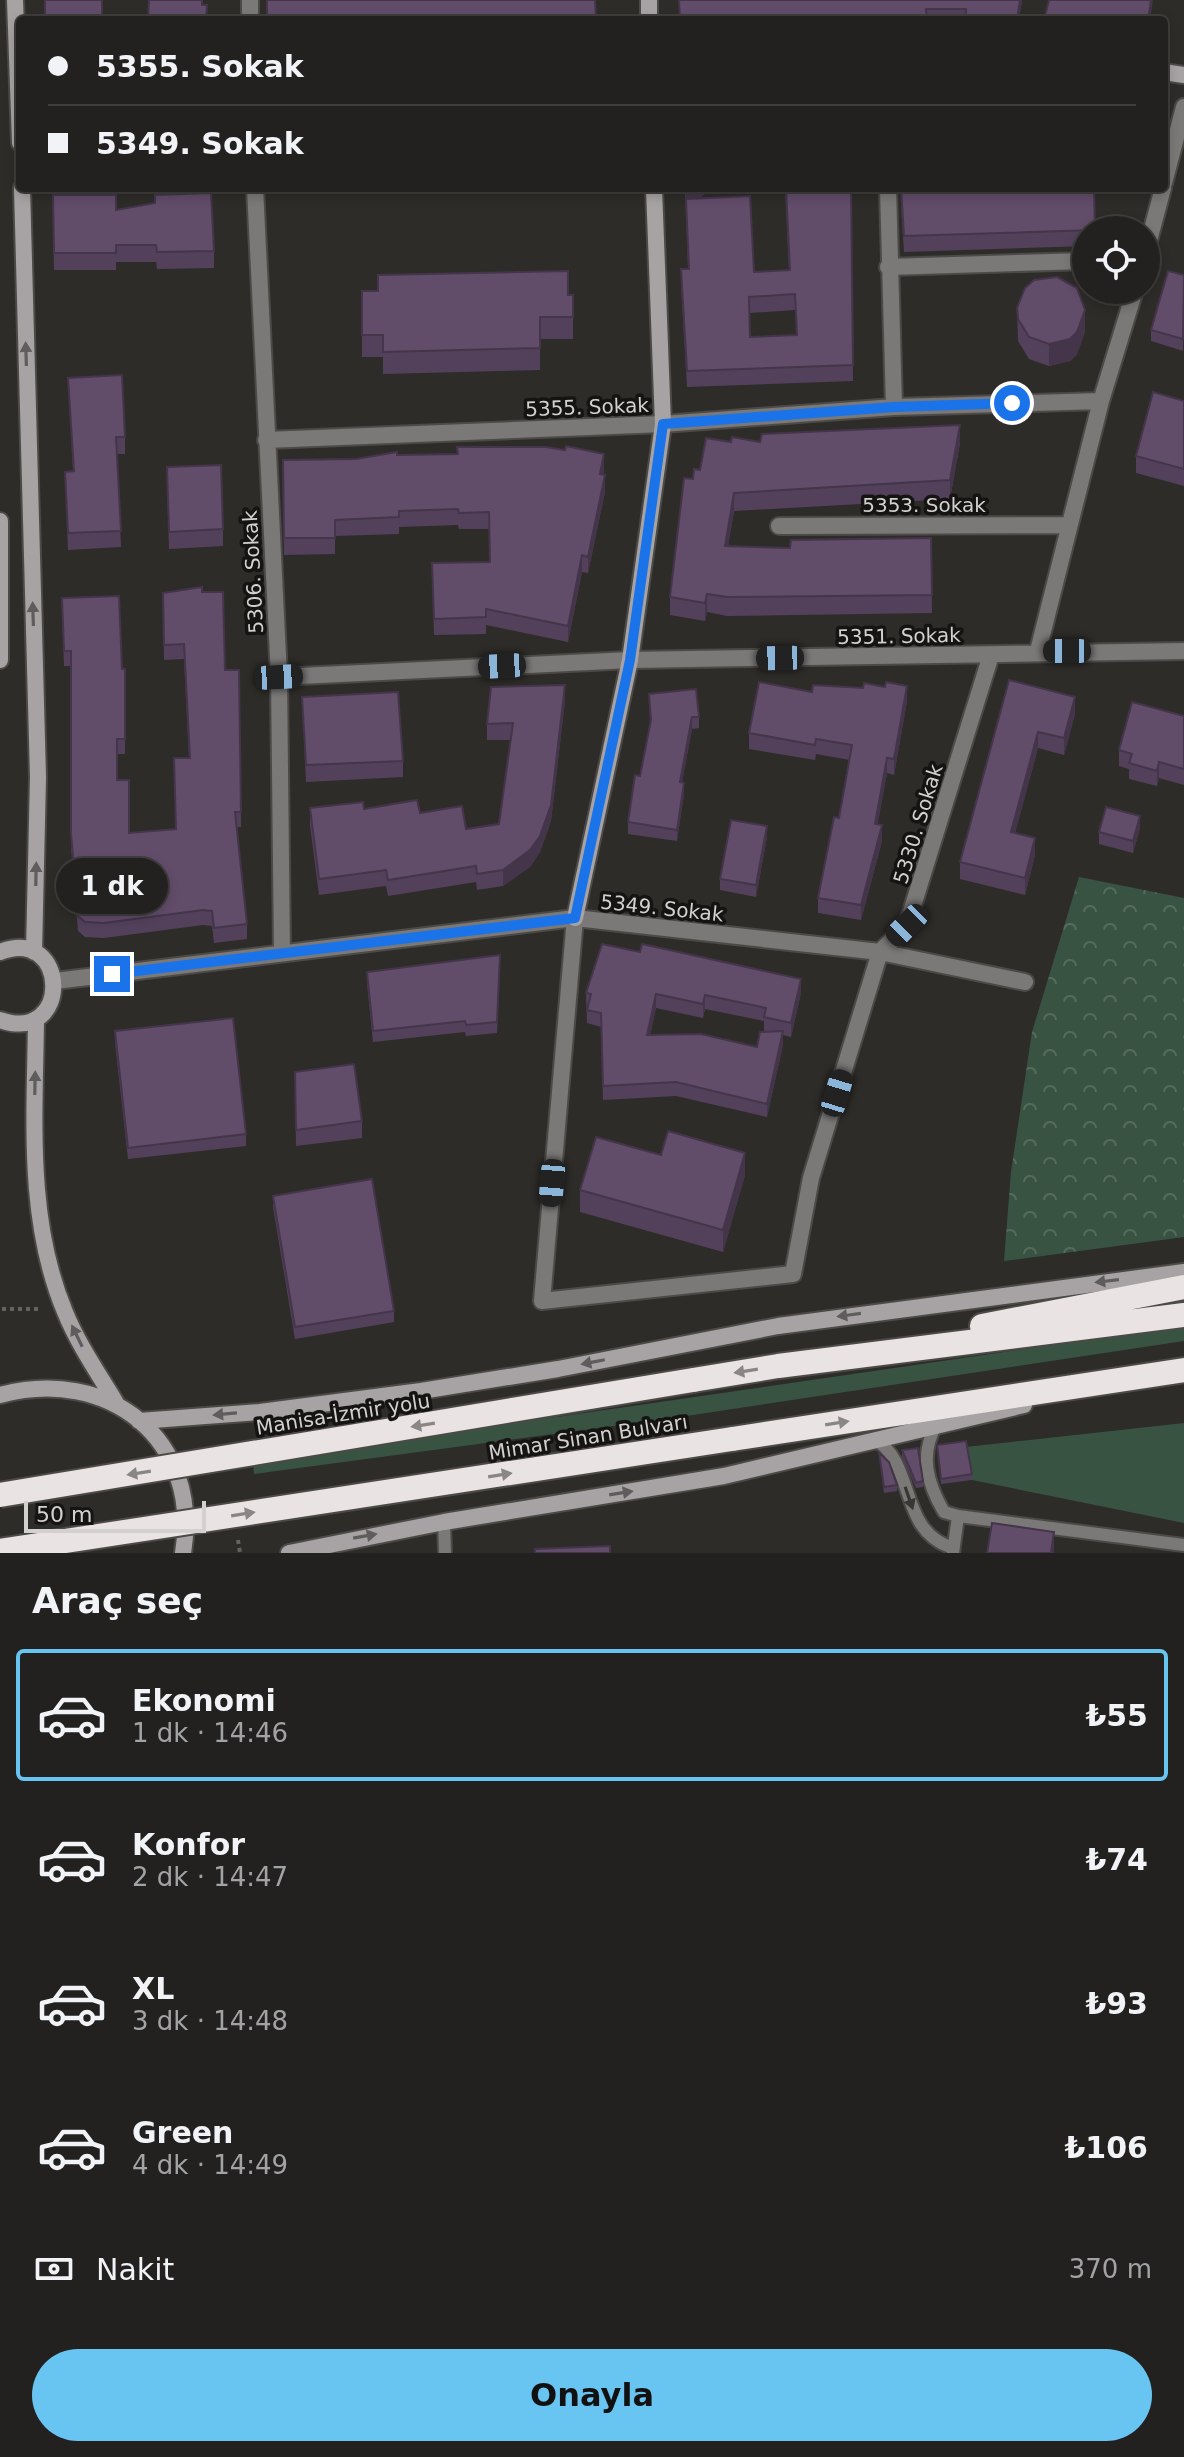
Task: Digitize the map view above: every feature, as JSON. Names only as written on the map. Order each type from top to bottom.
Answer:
[{"type":"highway","points":[[778,1366],[1184,1287]]},
{"type":"highway","points":[[778,1366],[1184,1315]]},
{"type":"highway","name":"Manisa-İzmir yolu","points":[[0,1495],[778,1366]]},
{"type":"highway","name":"Mimar Sinan Bulvarı","points":[[0,1551],[1179,1371]]},
{"type":"main road","points":[[15,0],[16,29]]},
{"type":"main road","points":[[22,192],[38,777],[34,952]]},
{"type":"main road","points":[[575,918],[630,660],[663,424],[654,192]]},
{"type":"main road","points":[[0,521],[0,660]]},
{"type":"main road","points":[[0,952],[22,948],[34,952],[51,969],[55,981],[51,1002],[36,1019],[11,1023],[0,1020]]},
{"type":"main road","points":[[36,1019],[35,1162],[37,1205],[47,1260],[64,1310],[116,1403]]},
{"type":"main road","points":[[139,1421],[260,1412],[421,1391],[558,1369],[778,1326],[1184,1272]]},
{"type":"main road","points":[[289,1553],[444,1522],[724,1476],[937,1424],[1179,1371]]},
{"type":"main road","points":[[0,1395],[29,1387],[59,1386],[88,1392],[116,1403],[150,1430],[174,1466],[185,1508],[183,1553]]},
{"type":"street","points":[[1168,167],[1184,107]]},
{"type":"street","name":"5306. Sokak","points":[[255,192],[279,677],[282,953]]},
{"type":"street","points":[[888,192],[894,407]]},
{"type":"street","points":[[1155,216],[1161,192]]},
{"type":"street","points":[[888,267],[1072,261]]},
{"type":"street","points":[[1038,651],[1101,401],[1131,304]]},
{"type":"street","name":"5355. Sokak","points":[[266,440],[663,424],[894,407],[1101,401]]},
{"type":"street","name":"5353. Sokak","points":[[779,526],[1069,525]]},
{"type":"street","name":"5351. Sokak","points":[[279,677],[630,660],[1184,651]]},
{"type":"street","name":"5330. Sokak","points":[[575,918],[542,1301],[793,1274],[811,1178],[880,952],[907,925],[991,655]]},
{"type":"street","name":"5349. Sokak","points":[[55,981],[575,918],[880,952],[1025,982]]},
{"type":"lane","points":[[937,1424],[929,1437],[925,1465],[932,1492],[944,1512],[1184,1545]]},
{"type":"lane","points":[[874,1439],[891,1453],[917,1522],[940,1544],[953,1551],[958,1516]]},
{"type":"lane","points":[[444,1522],[445,1553]]},
{"type":"path","points":[[2,1309],[40,1309]]},
{"type":"green space","points":[[1079,877],[1184,898],[1184,1237],[1004,1261],[1011,1172],[1032,1032]]},
{"type":"green space","points":[[1184,1326],[1184,1341],[673,1418],[254,1474],[253,1461]]},
{"type":"green space","points":[[1184,1423],[1184,1523],[972,1480],[966,1447]]},
{"type":"building","points":[[45,0],[102,0],[102,16],[45,16]]},
{"type":"building","points":[[149,0],[202,0],[202,5],[207,5],[206,16],[148,16]]},
{"type":"building","points":[[267,0],[595,0],[596,16],[267,16]]},
{"type":"building","points":[[679,0],[1020,0],[1018,16],[966,16],[966,9],[926,9],[927,16],[680,16]]},
{"type":"building","points":[[1049,0],[1151,0],[1149,16],[1045,16]]},
{"type":"building","points":[[786,192],[851,192],[853,365],[687,371],[681,269],[689,269],[686,199],[750,196],[754,272],[790,270]],"holes":[[[795,294],[797,335],[750,337],[749,297]]]},
{"type":"building","points":[[901,192],[1094,192],[1095,216],[1072,216],[1072,231],[904,236]]},
{"type":"building","points":[[211,193],[214,251],[157,252],[156,245],[116,245],[116,253],[54,253],[53,195],[116,195],[116,210],[155,203],[155,195]]},
{"type":"building","points":[[568,271],[568,295],[573,295],[573,317],[540,317],[540,348],[383,352],[383,335],[362,335],[362,291],[378,291],[378,275]]},
{"type":"building","points":[[1168,271],[1184,275],[1183,339],[1151,330]]},
{"type":"building","points":[[1057,277],[1072,285],[1072,304],[1083,304],[1085,310],[1077,332],[1070,339],[1049,344],[1029,337],[1018,319],[1017,308],[1025,288],[1034,280]]},
{"type":"building","points":[[122,375],[125,437],[116,437],[121,531],[68,533],[65,472],[74,471],[68,378]]},
{"type":"building","points":[[1153,392],[1184,401],[1184,469],[1136,456]]},
{"type":"building","points":[[960,425],[950,480],[734,493],[725,546],[790,548],[791,540],[931,538],[932,595],[727,597],[707,594],[705,603],[670,597],[684,478],[693,479],[694,469],[700,470],[706,438],[731,442],[732,437],[760,442],[762,434]]},
{"type":"building","points":[[566,446],[604,454],[600,474],[605,475],[588,557],[582,555],[568,626],[486,609],[486,617],[434,619],[432,563],[490,562],[489,512],[459,513],[458,509],[399,511],[399,517],[335,520],[335,538],[284,538],[283,460],[356,459],[397,452],[397,455],[458,454],[457,447],[546,447],[565,450]]},
{"type":"building","points":[[221,465],[223,529],[169,532],[167,467]]},
{"type":"building","points":[[202,587],[202,592],[223,592],[225,670],[239,670],[241,812],[235,812],[247,924],[214,928],[212,911],[203,910],[104,923],[85,922],[78,916],[71,833],[71,651],[64,651],[62,598],[119,596],[122,669],[125,669],[125,739],[117,739],[117,780],[129,780],[129,833],[176,829],[174,758],[190,758],[184,644],[164,645],[163,593]]},
{"type":"building","points":[[1009,680],[1075,697],[1064,738],[1038,732],[1011,832],[1035,838],[1025,878],[960,862]]},
{"type":"building","points":[[759,682],[812,692],[813,685],[863,688],[864,683],[885,687],[886,682],[907,686],[894,759],[887,758],[875,824],[882,825],[861,905],[818,898],[834,817],[839,818],[852,745],[816,739],[815,745],[749,733]]},
{"type":"building","points":[[565,685],[551,805],[540,836],[530,850],[503,870],[477,874],[476,866],[388,880],[386,870],[319,879],[310,808],[363,802],[364,809],[417,800],[420,813],[462,806],[466,829],[499,824],[513,723],[487,724],[491,687]]},
{"type":"building","points":[[696,689],[699,717],[692,717],[680,782],[684,783],[677,830],[628,822],[635,775],[640,776],[651,720],[649,694]]},
{"type":"building","points":[[398,692],[403,761],[306,765],[302,697]]},
{"type":"building","points":[[1132,702],[1184,716],[1184,769],[1159,762],[1157,771],[1129,763],[1132,754],[1119,750]]},
{"type":"building","points":[[1106,807],[1140,816],[1133,841],[1099,832]]},
{"type":"building","points":[[731,820],[767,826],[756,885],[720,879]]},
{"type":"building","points":[[602,944],[640,952],[642,944],[801,979],[791,1023],[764,1017],[766,1008],[705,995],[703,1004],[656,994],[647,1035],[701,1034],[757,1047],[760,1032],[783,1031],[767,1104],[676,1082],[603,1086],[601,1013],[587,1010],[591,994],[586,993]]},
{"type":"building","points":[[500,955],[497,1022],[466,1025],[465,1021],[373,1031],[367,972]]},
{"type":"building","points":[[233,1018],[246,1134],[128,1148],[115,1031]]},
{"type":"building","points":[[354,1064],[362,1121],[296,1130],[295,1072]]},
{"type":"building","points":[[668,1131],[745,1153],[723,1230],[580,1190],[596,1137],[661,1155]]},
{"type":"building","points":[[372,1179],[394,1311],[295,1327],[273,1196]]},
{"type":"building","points":[[966,1441],[972,1474],[941,1479],[937,1445]]},
{"type":"building","points":[[918,1448],[923,1481],[916,1483],[902,1450]]},
{"type":"building","points":[[879,1453],[889,1462],[897,1485],[884,1487]]},
{"type":"building","points":[[992,1523],[1054,1532],[1051,1553],[987,1553]]},
{"type":"building","points":[[610,1546],[610,1553],[535,1553],[535,1549]]},
{"type":"route","points":[[112,974],[575,918],[630,660],[663,424],[894,407],[1012,403]]}]
